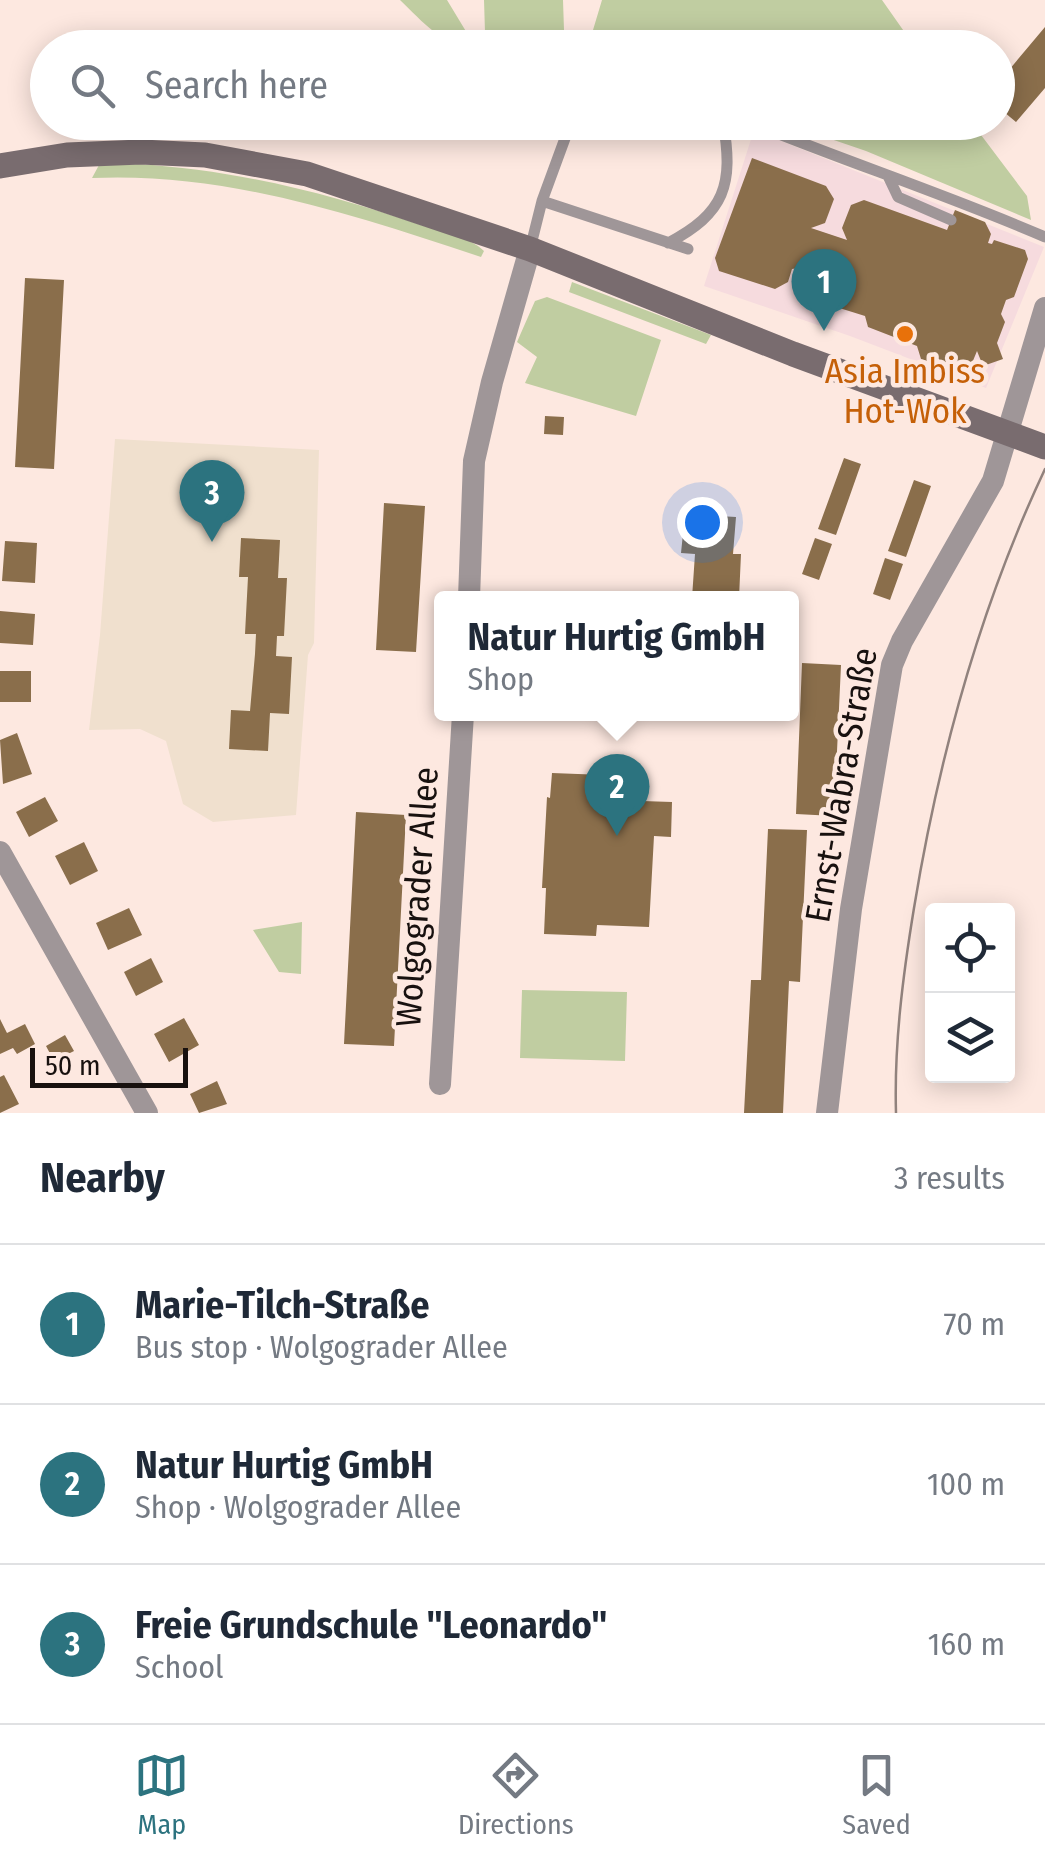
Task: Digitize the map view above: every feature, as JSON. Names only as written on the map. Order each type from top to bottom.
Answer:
[{"type":"main road","points":[[0,166],[66,155],[141,152],[205,156],[307,174],[530,249],[793,354],[1045,448]]},
{"type":"street","points":[[469,591],[474,461],[530,249]]},
{"type":"street","name":"Ernst-Wabra-Straße","points":[[827,1113],[851,910],[892,665],[993,481],[1045,308]]},
{"type":"street","name":"Wolgograder Allee","points":[[440,1084],[463,721]]},
{"type":"street","points":[[0,852],[147,1113]]},
{"type":"lane","points":[[530,249],[542,200],[564,140]]},
{"type":"lane","points":[[668,243],[698,227],[716,206],[730,160],[726,140]]},
{"type":"lane","points":[[795,140],[1045,237]]},
{"type":"lane","points":[[888,176],[898,197],[951,220]]},
{"type":"lane","points":[[542,200],[688,249]]},
{"type":"shaded area","points":[[751,140],[779,140],[1044,247],[986,388],[704,286]]},
{"type":"shaded area","points":[[115,439],[319,450],[314,643],[308,655],[296,815],[213,822],[183,804],[166,741],[140,729],[89,730]]},
{"type":"green space","points":[[400,0],[447,0],[465,30],[433,30]]},
{"type":"green space","points":[[484,0],[563,0],[564,30],[485,30]]},
{"type":"green space","points":[[602,0],[882,0],[903,30],[593,30]]},
{"type":"green space","points":[[834,140],[985,140],[1027,196],[1031,220]]},
{"type":"green space","points":[[137,164],[210,172],[316,193],[455,235],[484,251],[481,257],[338,212],[241,189],[142,178],[92,178],[99,165]]},
{"type":"green space","points":[[572,282],[711,335],[706,344],[569,292]]},
{"type":"green space","points":[[547,297],[661,340],[636,416],[525,383],[537,357],[517,342],[535,301]]},
{"type":"green space","points":[[302,922],[301,974],[279,972],[253,930]]},
{"type":"green space","points":[[522,990],[627,992],[625,1061],[520,1058]]},
{"type":"building","points":[[1045,27],[1045,88],[1016,122],[1015,121],[1015,63]]},
{"type":"building","points":[[752,158],[826,186],[834,199],[825,223],[811,228],[847,240],[842,228],[851,205],[864,200],[947,230],[955,210],[985,222],[991,234],[988,243],[994,240],[1025,250],[1028,259],[1014,297],[1006,300],[1001,314],[1005,322],[997,343],[1003,359],[983,366],[977,351],[970,368],[958,372],[921,359],[917,346],[868,327],[865,316],[833,306],[828,295],[793,284],[798,268],[792,269],[788,282],[775,289],[719,271],[715,258]]},
{"type":"building","points":[[25,278],[64,280],[54,469],[15,467]]},
{"type":"building","points":[[545,416],[564,417],[563,435],[544,434]]},
{"type":"building","points":[[844,458],[861,464],[836,535],[818,529]]},
{"type":"building","points":[[914,480],[931,486],[906,557],[888,551]]},
{"type":"building","points":[[384,503],[425,506],[416,652],[376,650]]},
{"type":"building","points":[[685,514],[736,517],[733,554],[741,554],[739,591],[692,591],[695,554],[681,553]]},
{"type":"building","points":[[241,538],[280,540],[278,578],[287,578],[284,636],[277,636],[276,656],[292,657],[289,714],[270,713],[268,751],[229,749],[231,710],[250,711],[255,654],[256,634],[245,634],[248,577],[239,577]]},
{"type":"building","points":[[815,538],[832,544],[819,580],[802,574]]},
{"type":"building","points":[[5,541],[37,543],[35,583],[2,581]]},
{"type":"building","points":[[885,558],[903,564],[890,600],[873,594]]},
{"type":"building","points":[[0,611],[35,614],[33,645],[0,643]]},
{"type":"building","points":[[802,663],[841,665],[834,816],[796,814]]},
{"type":"building","points":[[0,671],[31,671],[31,702],[0,702]]},
{"type":"building","points":[[17,733],[32,774],[3,784],[0,740]]},
{"type":"building","points":[[552,773],[604,775],[604,781],[612,781],[612,800],[672,802],[671,837],[654,836],[649,927],[597,925],[596,936],[544,934],[546,888],[542,888]]},
{"type":"building","points":[[45,797],[58,821],[29,837],[16,812]]},
{"type":"building","points":[[356,812],[406,815],[394,1046],[344,1044]]},
{"type":"building","points":[[768,829],[807,830],[800,982],[789,981],[783,1113],[744,1113],[751,980],[761,980]]},
{"type":"building","points":[[84,842],[98,871],[70,885],[55,856]]},
{"type":"building","points":[[129,908],[142,935],[108,950],[96,923]]},
{"type":"building","points":[[151,958],[163,982],[136,996],[124,972]]},
{"type":"building","points":[[184,1018],[199,1045],[169,1062],[154,1034]]},
{"type":"building","points":[[0,1019],[7,1033],[25,1024],[35,1044],[17,1054],[13,1048],[0,1054]]},
{"type":"building","points":[[65,1035],[74,1051],[54,1061],[46,1046]]},
{"type":"building","points":[[4,1075],[19,1104],[0,1113],[0,1077]]},
{"type":"building","points":[[217,1081],[227,1104],[199,1113],[190,1094]]},
{"type":"tram line","points":[[896,1113],[903,984],[936,795],[981,629],[1045,469]]},
{"type":"place","name":"Marie-Tilch-Straße","points":[[824,331]]},
{"type":"place","name":"Asia Imbiss Hot-Wok","points":[[905,334]]},
{"type":"place","name":"Freie Grundschule \"Leonardo\"","points":[[212,542]]},
{"type":"place","name":"Natur Hurtig GmbH","points":[[617,836]]}]
